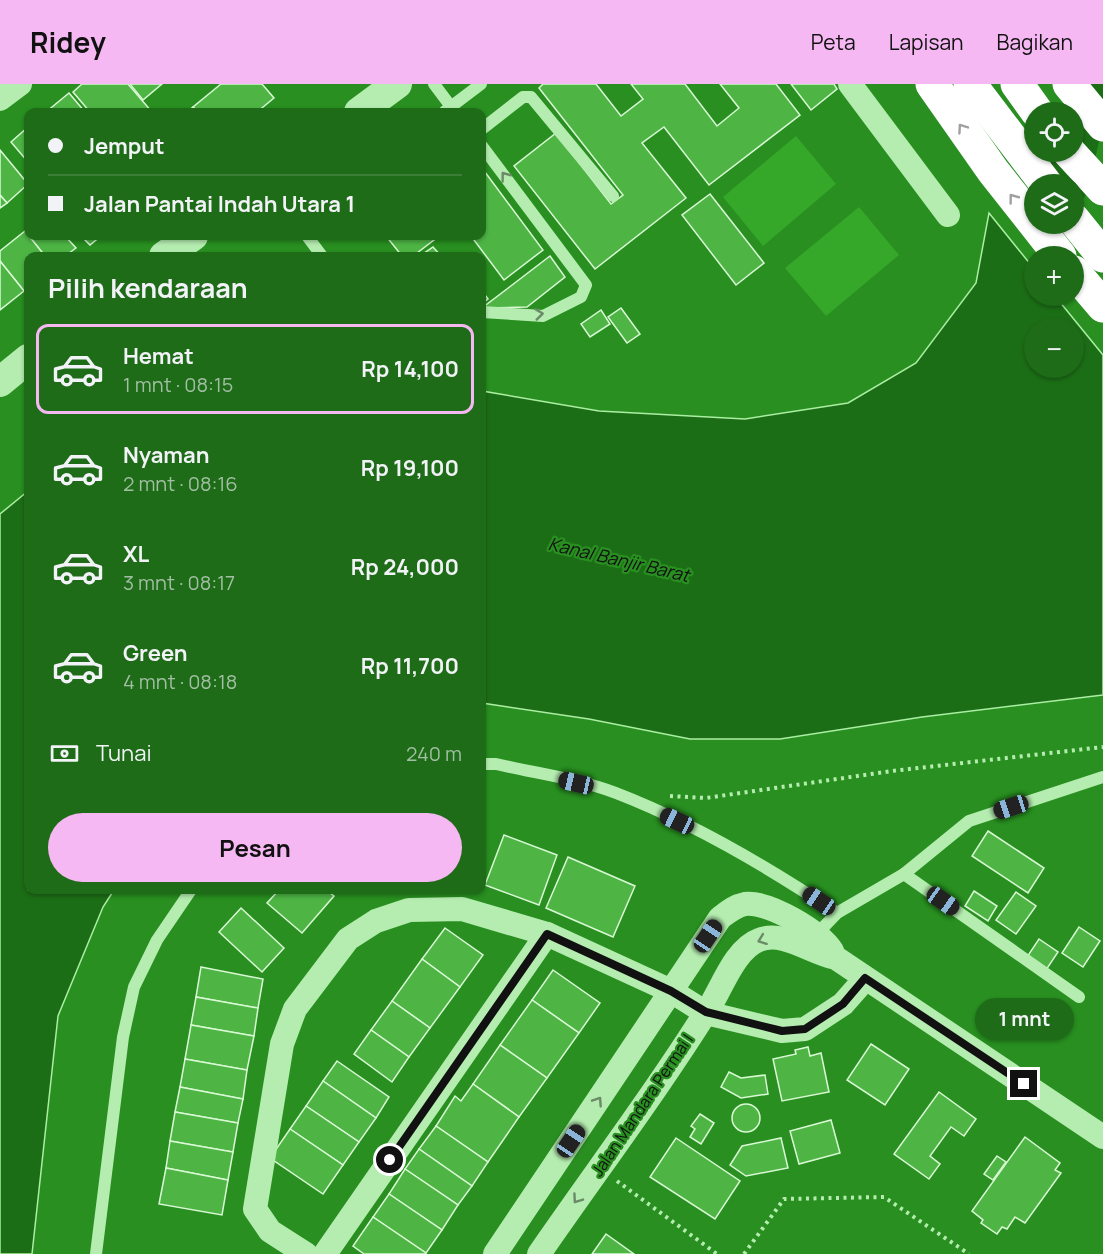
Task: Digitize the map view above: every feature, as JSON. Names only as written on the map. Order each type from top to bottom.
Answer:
[{"type":"highway","points":[[932,84],[993,171],[1052,246]]},
{"type":"highway","points":[[970,84],[1038,174]]},
{"type":"highway","points":[[1017,84],[1030,102]]},
{"type":"highway","points":[[1069,84],[1103,126]]},
{"type":"highway","points":[[1078,162],[1103,189]]},
{"type":"highway","points":[[1084,232],[1103,256]]},
{"type":"highway","points":[[1084,284],[1103,306]]},
{"type":"street","points":[[0,99],[20,84]]},
{"type":"street","points":[[364,108],[397,84]]},
{"type":"street","points":[[850,84],[948,215]]},
{"type":"street","points":[[170,252],[187,240]]},
{"type":"street","points":[[0,382],[24,362]]},
{"type":"street","name":"Jalan Mandara Permai I","points":[[495,1254],[720,918],[732,909],[746,904],[775,910],[811,942],[818,955],[836,958],[1103,1137]]},
{"type":"street","points":[[306,1254],[270,1231],[255,1209],[282,1044],[295,1009],[348,939],[376,921],[409,910],[462,909],[547,934],[671,991],[706,1012],[782,1031],[805,1029],[843,1004],[865,978]]},
{"type":"street","points":[[325,1254],[547,934]]},
{"type":"street","name":"Jalan Mandara Permai I","points":[[539,1254],[706,1012],[744,951],[756,940],[771,936],[811,942]]},
{"type":"lane","points":[[434,84],[448,108]]},
{"type":"lane","points":[[453,108],[481,84]]},
{"type":"lane","points":[[486,126],[523,97],[531,97],[613,196]]},
{"type":"lane","points":[[486,151],[586,285],[581,297],[543,316],[486,312]]},
{"type":"lane","points":[[486,764],[496,764],[615,792],[718,840],[783,877],[837,913]]},
{"type":"lane","points":[[811,942],[837,913],[904,874],[969,821],[1103,777]]},
{"type":"lane","points":[[904,874],[1079,996]]},
{"type":"lane","points":[[96,1254],[123,1037],[134,987],[158,940],[188,894]]},
{"type":"path","points":[[661,795],[706,798],[892,771],[1103,747]]},
{"type":"path","points":[[599,1168],[717,1254]]},
{"type":"path","points":[[744,1254],[784,1198],[884,1197],[969,1254]]},
{"type":"shaded area","points":[[796,136],[836,184],[763,246],[723,197]]},
{"type":"shaded area","points":[[859,207],[899,255],[826,316],[785,268]]},
{"type":"water","points":[[989,213],[1024,256],[1024,306],[1063,306],[1073,318],[1024,318],[1024,378],[1084,378],[1084,332],[1103,355],[1103,695],[922,717],[780,739],[690,739],[589,719],[486,704],[486,392],[599,411],[745,419],[848,403],[916,363],[976,283]]},
{"type":"water","points":[[24,494],[24,894],[111,894],[103,907],[58,1016],[32,1254],[0,1254],[0,514]]},
{"type":"building","points":[[82,84],[128,84],[149,108],[87,108],[73,92]]},
{"type":"building","points":[[130,84],[162,84],[143,100]]},
{"type":"building","points":[[221,84],[262,84],[274,98],[262,108],[193,107]]},
{"type":"building","points":[[543,84],[596,84],[621,116],[643,99],[631,84],[685,84],[717,126],[739,108],[720,84],[776,84],[800,115],[709,185],[664,127],[642,143],[686,198],[595,269],[514,166],[556,133],[611,204],[623,195],[539,88]]},
{"type":"building","points":[[791,84],[834,84],[837,89],[811,110]]},
{"type":"building","points":[[69,93],[82,108],[51,108]]},
{"type":"building","points":[[24,131],[24,157],[11,142]]},
{"type":"building","points":[[0,150],[24,179],[24,188],[7,203],[0,195]]},
{"type":"building","points":[[486,173],[543,250],[504,280],[486,256],[486,252],[483,252],[474,240],[486,240]]},
{"type":"building","points":[[710,194],[764,263],[736,285],[682,215]]},
{"type":"building","points":[[0,195],[7,203],[0,208]]},
{"type":"building","points":[[24,232],[24,240],[32,240],[42,252],[24,252],[24,291],[0,261],[0,251]]},
{"type":"building","points":[[32,240],[69,240],[76,248],[70,252],[42,252]]},
{"type":"building","points":[[85,240],[96,240],[90,245]]},
{"type":"building","points":[[389,240],[434,240],[418,252],[399,252]]},
{"type":"building","points":[[433,247],[437,252],[426,252]]},
{"type":"building","points":[[550,256],[565,277],[527,307],[486,308],[486,305]]},
{"type":"building","points":[[0,261],[24,291],[0,310]]},
{"type":"building","points":[[621,308],[640,334],[627,343],[608,317]]},
{"type":"building","points":[[601,310],[610,324],[590,337],[581,324]]},
{"type":"building","points":[[988,831],[1044,868],[1028,893],[972,856]]},
{"type":"building","points":[[504,835],[557,855],[539,905],[486,885]]},
{"type":"building","points":[[568,857],[635,886],[613,937],[546,908]]},
{"type":"building","points":[[974,891],[997,906],[988,921],[965,906]]},
{"type":"building","points":[[1016,892],[1036,906],[1016,934],[996,920]]},
{"type":"building","points":[[275,894],[331,894],[334,896],[302,933],[267,903]]},
{"type":"building","points":[[241,908],[284,948],[262,972],[219,932]]},
{"type":"building","points":[[1079,927],[1100,941],[1083,967],[1062,953]]},
{"type":"building","points":[[445,928],[483,955],[460,987],[422,959]]},
{"type":"building","points":[[1039,939],[1058,952],[1046,970],[1027,957]]},
{"type":"building","points":[[422,959],[460,987],[430,1028],[392,1001]]},
{"type":"building","points":[[201,967],[263,979],[258,1008],[196,997]]},
{"type":"building","points":[[553,970],[600,1003],[579,1033],[532,1000]]},
{"type":"building","points":[[196,997],[258,1008],[254,1036],[191,1025]]},
{"type":"building","points":[[532,1000],[579,1033],[547,1078],[500,1045]]},
{"type":"building","points":[[392,1001],[430,1028],[409,1057],[371,1030]]},
{"type":"building","points":[[191,1025],[254,1036],[247,1070],[185,1059]]},
{"type":"building","points":[[371,1030],[409,1057],[392,1082],[354,1054]]},
{"type":"building","points":[[871,1044],[909,1069],[885,1105],[847,1080]]},
{"type":"building","points":[[500,1045],[547,1078],[519,1117],[473,1084]]},
{"type":"building","points":[[808,1047],[810,1056],[821,1053],[829,1092],[782,1101],[773,1059],[796,1054],[795,1050]]},
{"type":"building","points":[[185,1059],[247,1070],[243,1099],[180,1087]]},
{"type":"building","points":[[337,1061],[389,1097],[376,1118],[323,1081]]},
{"type":"building","points":[[729,1072],[741,1078],[765,1075],[768,1094],[741,1098],[721,1087]]},
{"type":"building","points":[[323,1081],[376,1118],[359,1142],[306,1106]]},
{"type":"building","points":[[473,1084],[519,1117],[488,1162],[436,1126],[455,1096],[461,1101]]},
{"type":"building","points":[[180,1087],[243,1099],[238,1123],[175,1112]]},
{"type":"building","points":[[939,1092],[976,1119],[964,1136],[951,1127],[930,1156],[940,1164],[929,1179],[894,1154]]},
{"type":"building","points":[[746,1104],[756,1108],[760,1118],[756,1128],[746,1132],[736,1128],[732,1118],[736,1108]]},
{"type":"building","points":[[306,1106],[359,1142],[343,1165],[290,1129]]},
{"type":"building","points":[[175,1112],[238,1123],[233,1152],[170,1141]]},
{"type":"building","points":[[700,1114],[714,1123],[701,1144],[690,1137],[695,1129],[691,1126]]},
{"type":"building","points":[[831,1120],[840,1153],[799,1164],[790,1131]]},
{"type":"building","points":[[436,1126],[488,1162],[472,1186],[419,1149]]},
{"type":"building","points":[[290,1129],[343,1165],[323,1194],[270,1158]]},
{"type":"building","points":[[1025,1137],[1060,1163],[1055,1170],[1061,1173],[1025,1223],[1015,1217],[1007,1229],[1002,1227],[997,1234],[981,1223],[983,1220],[972,1211]]},
{"type":"building","points":[[676,1138],[740,1181],[715,1219],[650,1177]]},
{"type":"building","points":[[781,1138],[788,1168],[746,1176],[730,1165],[742,1146]]},
{"type":"building","points":[[170,1141],[233,1152],[228,1180],[166,1168]]},
{"type":"building","points":[[419,1149],[472,1186],[458,1205],[405,1169]]},
{"type":"building","points":[[997,1156],[1006,1162],[993,1180],[984,1174]]},
{"type":"building","points":[[166,1168],[228,1180],[222,1215],[159,1204]]},
{"type":"building","points":[[405,1169],[458,1205],[442,1230],[389,1194]]},
{"type":"building","points":[[389,1194],[442,1230],[426,1253],[373,1217]]},
{"type":"building","points":[[373,1217],[426,1253],[364,1254],[353,1246]]},
{"type":"building","points":[[606,1234],[634,1254],[592,1254]]},
{"type":"waterway","name":"Kanal Banjir Barat","points":[[1070,174],[1090,84]]},
{"type":"route","points":[[390,1160],[547,934],[671,991],[706,1012],[782,1031],[805,1029],[843,1004],[865,978],[1024,1084]]}]
